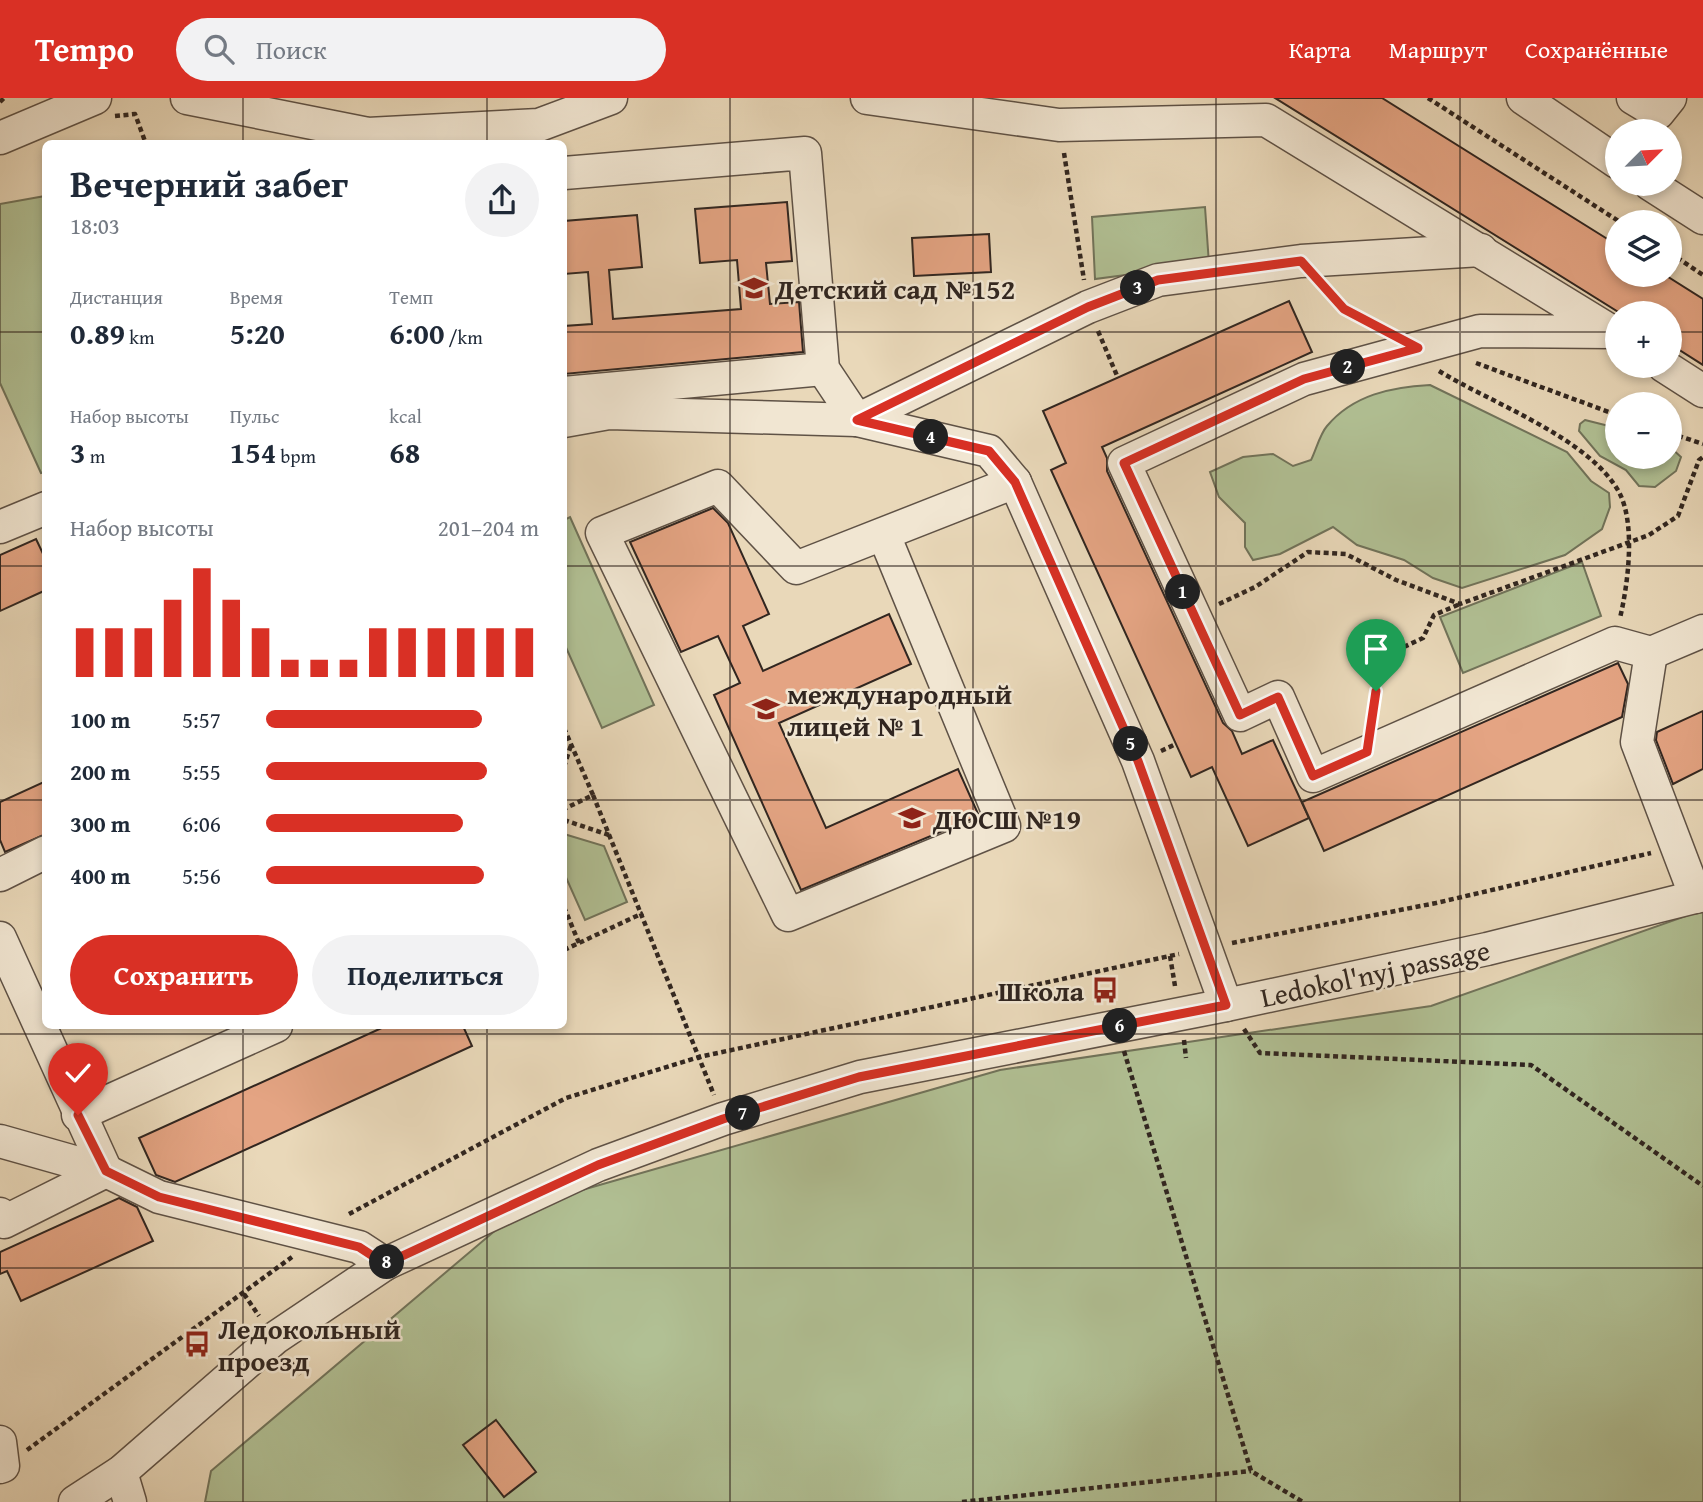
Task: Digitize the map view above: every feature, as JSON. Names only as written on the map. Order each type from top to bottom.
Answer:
[{"type":"street","points":[[0,138],[95,98]]},
{"type":"street","points":[[187,98],[368,134],[539,125],[611,98]]},
{"type":"street","points":[[867,98],[1059,125],[1266,120],[1605,327]]},
{"type":"street","points":[[1523,98],[1605,154]]},
{"type":"street","points":[[1633,98],[1658,113],[1670,98]]},
{"type":"street","points":[[567,173],[806,153],[822,369],[857,420]]},
{"type":"street","points":[[1669,196],[1703,218]]},
{"type":"street","points":[[857,420],[1088,307],[1158,280],[1301,261],[1481,250]]},
{"type":"street","points":[[1605,333],[1480,331],[1430,356],[1304,379],[1124,463],[1240,715],[1278,697],[1313,776],[1615,643],[1651,653],[1703,631]]},
{"type":"street","points":[[567,393],[822,369]]},
{"type":"street","points":[[1682,378],[1703,391]]},
{"type":"street","points":[[567,421],[609,414],[857,420],[989,451],[1015,482],[1138,761],[1226,1005]]},
{"type":"street","points":[[884,535],[1004,826],[788,915],[602,533],[718,486],[796,568],[1015,482]]},
{"type":"street","points":[[0,527],[42,510]]},
{"type":"street","points":[[1651,653],[1637,742],[1699,896]]},
{"type":"street","points":[[0,875],[42,854]]},
{"type":"street","name":"Ledokol'nyj passage","points":[[75,1502],[121,1472],[275,1338],[385,1264],[598,1165],[723,1119],[859,1077],[1226,1005],[1487,949],[1699,896]]},
{"type":"street","points":[[0,938],[78,1115],[106,1171]]},
{"type":"street","points":[[78,1115],[269,1029]]},
{"type":"street","points":[[0,1141],[106,1171],[159,1197],[359,1247],[385,1264]]},
{"type":"street","points":[[0,1214],[4,1222],[106,1171]]},
{"type":"street","points":[[0,1441],[3,1466],[0,1467]]},
{"type":"street","points":[[121,1472],[130,1502]]},
{"type":"path","points":[[0,102],[5,98]]},
{"type":"path","points":[[1428,98],[1605,212]]},
{"type":"path","points":[[1059,125],[1088,307],[1118,378]]},
{"type":"path","points":[[1301,261],[1344,309],[1430,356],[1430,365],[1475,393],[1544,427],[1602,467],[1620,494],[1629,541],[1625,598],[1615,643]]},
{"type":"path","points":[[1682,261],[1703,275]]},
{"type":"path","points":[[1465,363],[1476,363],[1605,411]]},
{"type":"path","points":[[1682,437],[1703,444]]},
{"type":"path","points":[[1367,752],[1376,691],[1389,654],[1423,638],[1434,615],[1629,541],[1649,536],[1678,516],[1699,460],[1703,457]]},
{"type":"path","points":[[1194,615],[1255,587],[1308,552],[1346,554],[1396,580],[1460,604]]},
{"type":"path","points":[[567,735],[643,914],[723,1119]]},
{"type":"path","points":[[567,757],[571,744]]},
{"type":"path","points":[[567,808],[593,795]]},
{"type":"path","points":[[567,821],[610,835]]},
{"type":"path","points":[[567,913],[579,943]]},
{"type":"path","points":[[567,949],[643,914]]},
{"type":"path","points":[[1226,1005],[1260,1053],[1531,1065],[1703,1186]]},
{"type":"path","points":[[1117,1027],[1251,1471]]},
{"type":"path","points":[[962,1502],[1251,1471],[1303,1502]]},
{"type":"green space","points":[[42,197],[41,473],[0,383],[0,204]]},
{"type":"green space","points":[[1205,207],[1209,264],[1095,279],[1092,217]]},
{"type":"green space","points":[[1430,385],[1567,452],[1591,481],[1609,493],[1610,507],[1602,529],[1565,555],[1462,588],[1433,578],[1404,560],[1357,545],[1333,527],[1280,554],[1253,560],[1245,547],[1245,523],[1219,497],[1210,472],[1243,457],[1273,454],[1293,466],[1311,460],[1325,429],[1337,415],[1349,407],[1387,391]]},
{"type":"green space","points":[[1585,420],[1605,425],[1605,459],[1579,431],[1580,424]]},
{"type":"green space","points":[[1624,469],[1677,469],[1655,487],[1639,486]]},
{"type":"green space","points":[[570,517],[654,705],[602,728],[567,650],[567,518]]},
{"type":"green space","points":[[1582,562],[1601,616],[1463,673],[1440,617]]},
{"type":"green space","points":[[567,835],[604,846],[627,902],[585,920],[567,880]]},
{"type":"green space","points":[[1703,910],[1703,1502],[205,1502],[211,1471],[523,1207],[1000,1070],[1431,1006]]},
{"type":"building","points":[[1275,98],[1382,98],[1605,237],[1605,287],[1682,286],[1703,299],[1703,365],[1682,352],[1682,301],[1605,301],[1605,304]]},
{"type":"building","name":"Детский сад №152","points":[[787,202],[792,261],[766,263],[770,304],[799,302],[803,352],[567,374],[567,326],[592,324],[588,272],[567,274],[567,221],[637,215],[642,267],[609,270],[613,319],[741,309],[737,260],[700,263],[695,209]]},
{"type":"building","points":[[989,234],[991,272],[914,276],[912,238]]},
{"type":"building","points":[[1289,301],[1312,352],[1102,447],[1107,458],[1107,471],[1223,723],[1232,731],[1242,754],[1273,740],[1309,818],[1248,846],[1212,767],[1191,777],[1051,470],[1066,463],[1043,411]]},
{"type":"building","name":"международный лицей № 1","points":[[713,508],[728,523],[769,614],[743,626],[763,671],[889,614],[911,664],[779,723],[826,828],[958,769],[979,816],[801,890],[714,695],[740,683],[718,636],[681,652],[630,542]]},
{"type":"building","points":[[36,539],[42,552],[42,592],[0,611],[0,555]]},
{"type":"building","points":[[1618,663],[1628,684],[1622,717],[1324,851],[1302,802]]},
{"type":"building","points":[[1703,711],[1703,769],[1673,784],[1656,740],[1657,732]]},
{"type":"building","points":[[42,783],[42,836],[5,852],[0,840],[0,802]]},
{"type":"building","points":[[379,1029],[464,1029],[472,1046],[175,1182],[156,1175],[139,1138]]},
{"type":"building","points":[[119,1198],[137,1207],[153,1241],[21,1301],[7,1271],[0,1274],[0,1252]]},
{"type":"building","points":[[496,1420],[536,1472],[504,1497],[463,1445]]},
{"type":"place","name":"Детский сад №152","points":[[754,288]]},
{"type":"place","name":"международный лицей № 1","points":[[766,709]]},
{"type":"place","name":"ДЮСШ №19","points":[[912,818]]},
{"type":"place","name":"Школа","points":[[1105,990]]},
{"type":"place","name":"Ледокольный проезд","points":[[197,1344]]},
{"type":"route","points":[[78,1115],[106,1171],[159,1197],[359,1247],[385,1264],[598,1165],[723,1119],[859,1077],[1226,1005],[1138,761],[1015,482],[989,451],[857,420],[1088,307],[1158,280],[1301,261],[1344,309],[1385,328],[1418,348],[1304,379],[1124,463],[1240,715],[1278,697],[1313,776],[1367,752],[1376,691]]}]
